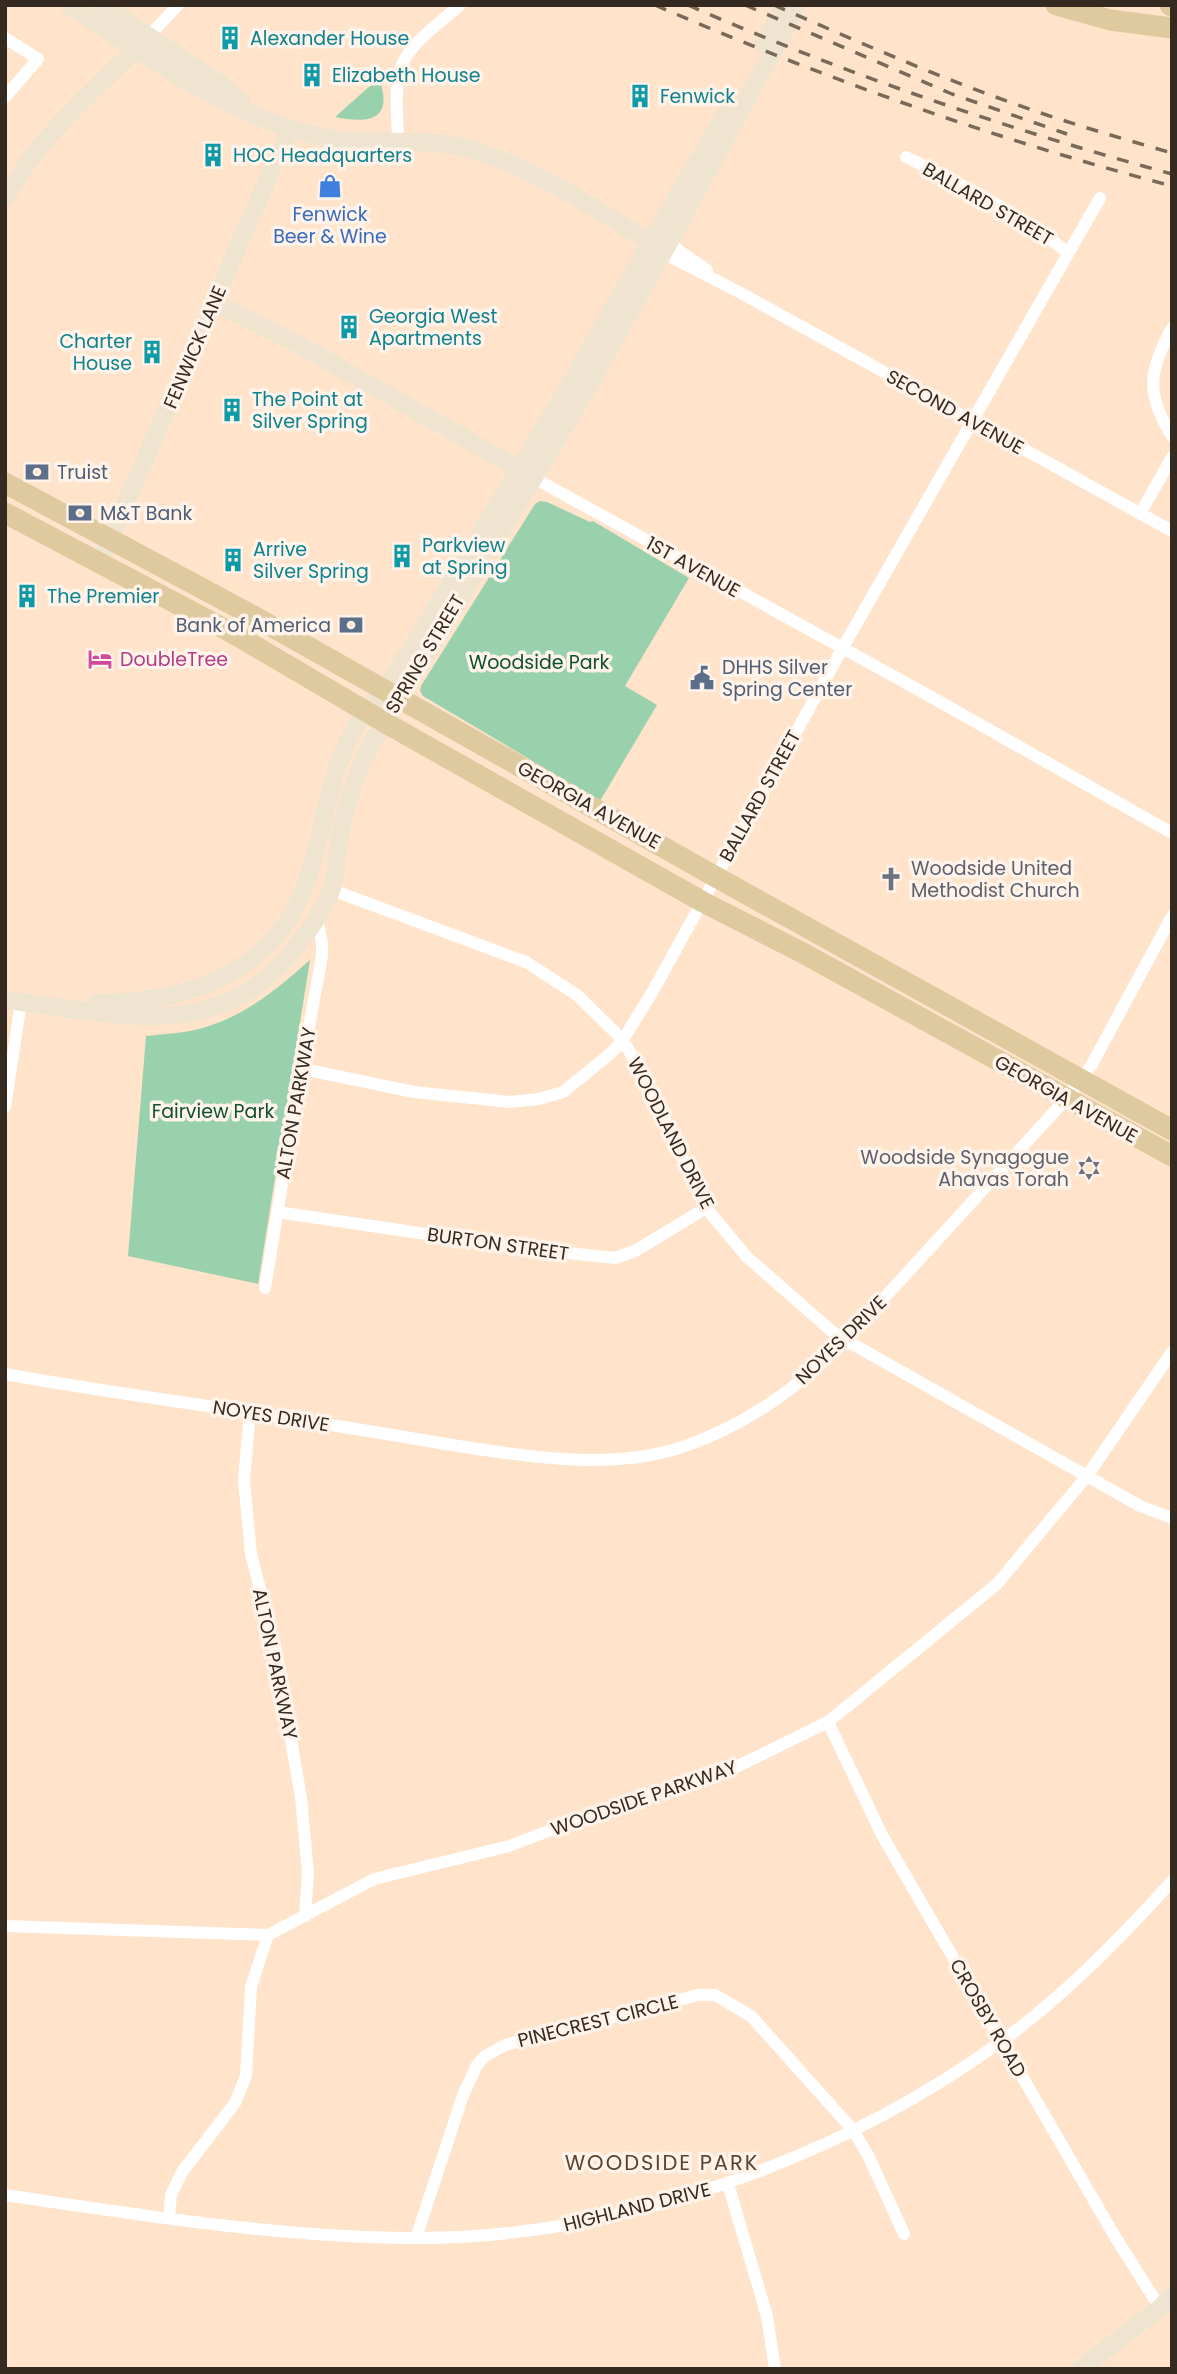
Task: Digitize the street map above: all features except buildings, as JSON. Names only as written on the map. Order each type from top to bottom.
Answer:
[{"type":"main road","name":"SECOND AVENUE","points":[[69,5],[135,49],[230,104],[289,128],[330,138],[444,144],[474,150],[539,176],[661,245]]},
{"type":"main road","name":"SECOND AVENUE","points":[[102,5],[226,88],[250,111]]},
{"type":"main road","name":"SPRING STREET","points":[[746,90],[784,5]]},
{"type":"main road","name":"SPRING STREET","points":[[13,1001],[144,1017],[201,1011],[233,999],[264,980],[292,952],[317,918],[332,890],[345,806],[376,717],[527,474],[661,245],[746,90],[798,5]]},
{"type":"main road","points":[[1056,5],[1110,20],[1172,28]]},
{"type":"main road","points":[[6,197],[22,169],[54,131],[149,36]]},
{"type":"main road","name":"FENWICK LANE","points":[[99,564],[289,128]]},
{"type":"main road","name":"1ST AVENUE","points":[[214,302],[296,343],[527,474]]},
{"type":"main road","name":"GEORGIA AVENUE","points":[[5,483],[391,694],[1172,1130]]},
{"type":"main road","name":"GEORGIA AVENUE","points":[[5,513],[236,635],[703,902],[801,952],[1172,1156]]},
{"type":"main road","name":"SPRING STREET","points":[[13,1001],[111,1003],[158,997],[213,983],[248,963],[284,926],[300,901],[309,878],[335,771],[352,732],[376,717]]},
{"type":"main road","points":[[1080,2369],[1166,2301]]},
{"type":"street","points":[[149,36],[178,5]]},
{"type":"street","points":[[398,141],[398,84],[403,61],[414,47],[460,5]]},
{"type":"street","points":[[5,38],[38,59],[5,97]]},
{"type":"street","name":"BALLARD STREET","points":[[906,157],[959,183],[1034,227],[1068,253]]},
{"type":"street","name":"BALLARD STREET","points":[[303,1069],[414,1092],[510,1101],[539,1099],[563,1092],[623,1040],[703,902],[842,649],[1100,198]]},
{"type":"street","name":"SECOND AVENUE","points":[[661,245],[739,292],[1172,531]]},
{"type":"street","points":[[1172,328],[1161,349],[1152,382],[1154,404],[1172,436]]},
{"type":"street","points":[[1140,514],[1172,457]]},
{"type":"street","name":"1ST AVENUE","points":[[527,474],[1172,833]]},
{"type":"street","name":"WOODLAND DRIVE","points":[[332,890],[526,962],[577,995],[623,1040],[648,1084],[706,1208],[747,1257],[844,1342],[856,1346],[1140,1506],[1172,1518]]},
{"type":"street","name":"NOYES DRIVE","points":[[5,1374],[490,1451],[576,1460],[640,1456],[677,1449],[754,1416],[813,1372],[844,1342],[1066,1099],[1091,1066],[1172,916]]},
{"type":"street","name":"ALTON PARKWAY","points":[[265,1288],[322,956],[317,918]]},
{"type":"street","points":[[5,1107],[13,1001]]},
{"type":"street","name":"BURTON STREET","points":[[277,1212],[521,1248],[615,1258],[635,1251],[706,1208]]},
{"type":"street","name":"WOODSIDE PARKWAY","points":[[5,1926],[268,1935],[374,1879],[509,1846],[596,1813],[730,1770],[828,1722],[997,1584],[1087,1476],[1172,1352]]},
{"type":"street","name":"ALTON PARKWAY","points":[[250,1412],[244,1480],[251,1554],[276,1651],[301,1798],[308,1873],[305,1916]]},
{"type":"street","name":"CROSBY ROAD","points":[[828,1722],[882,1835],[1001,2042],[1114,2235],[1166,2301]]},
{"type":"street","name":"HIGHLAND DRIVE","points":[[5,2195],[308,2235],[416,2238],[527,2232],[574,2225],[728,2184],[853,2130],[924,2093],[1001,2042],[1102,1955],[1172,1881]]},
{"type":"street","points":[[169,2217],[171,2196],[182,2172],[235,2103],[246,2076],[251,1987],[268,1935]]},
{"type":"street","name":"PINECREST CIRCLE","points":[[416,2238],[463,2095],[485,2056],[505,2045],[698,1995],[715,1995],[751,2016],[853,2130],[868,2155],[904,2234]]},
{"type":"street","points":[[728,2184],[767,2316],[775,2369]]},
{"type":"green space","points":[[379,78],[383,103],[376,116],[359,120],[335,117]]},
{"type":"green space","name":"Woodside Park","points":[[540,501],[593,521],[689,578],[625,686],[657,705],[600,801],[423,696],[420,691],[535,504]]},
{"type":"green space","name":"Fairview Park","points":[[310,960],[258,1284],[128,1256],[146,1036],[199,1029],[221,1022],[274,990]]},
{"type":"railway","points":[[655,5],[845,82],[910,105],[1040,148],[1172,186]]},
{"type":"railway","points":[[688,5],[807,54],[927,98],[1172,174]]},
{"type":"railway","points":[[745,5],[952,94],[1067,134]]},
{"type":"railway","points":[[774,5],[987,94],[1172,153]]},
{"type":"place","name":"Alexander House","points":[[230,38]]},
{"type":"place","name":"Elizabeth House","points":[[312,75]]},
{"type":"place","name":"Fenwick","points":[[640,96]]},
{"type":"place","name":"HOC Headquarters","points":[[213,155]]},
{"type":"place","name":"Fenwick Beer & Wine","points":[[330,186]]},
{"type":"place","name":"Georgia West Apartments","points":[[349,327]]},
{"type":"place","name":"Charter House","points":[[152,352]]},
{"type":"place","name":"The Point at Silver Spring","points":[[232,410]]},
{"type":"place","name":"Truist","points":[[37,472]]},
{"type":"place","name":"M&T Bank","points":[[80,513]]},
{"type":"place","name":"Parkview at Spring","points":[[402,556]]},
{"type":"place","name":"Arrive Silver Spring","points":[[233,560]]},
{"type":"place","name":"The Premier","points":[[27,596]]},
{"type":"place","name":"Bank of America","points":[[351,625]]},
{"type":"place","name":"DoubleTree","points":[[100,659]]},
{"type":"place","name":"DHHS Silver Spring Center","points":[[702,678]]},
{"type":"place","name":"Woodside United Methodist Church","points":[[891,879]]},
{"type":"place","name":"Woodside Synagogue Ahavas Torah","points":[[1089,1168]]},
{"type":"district","name":"WOODSIDE PARK","points":[[662,2162]]}]
